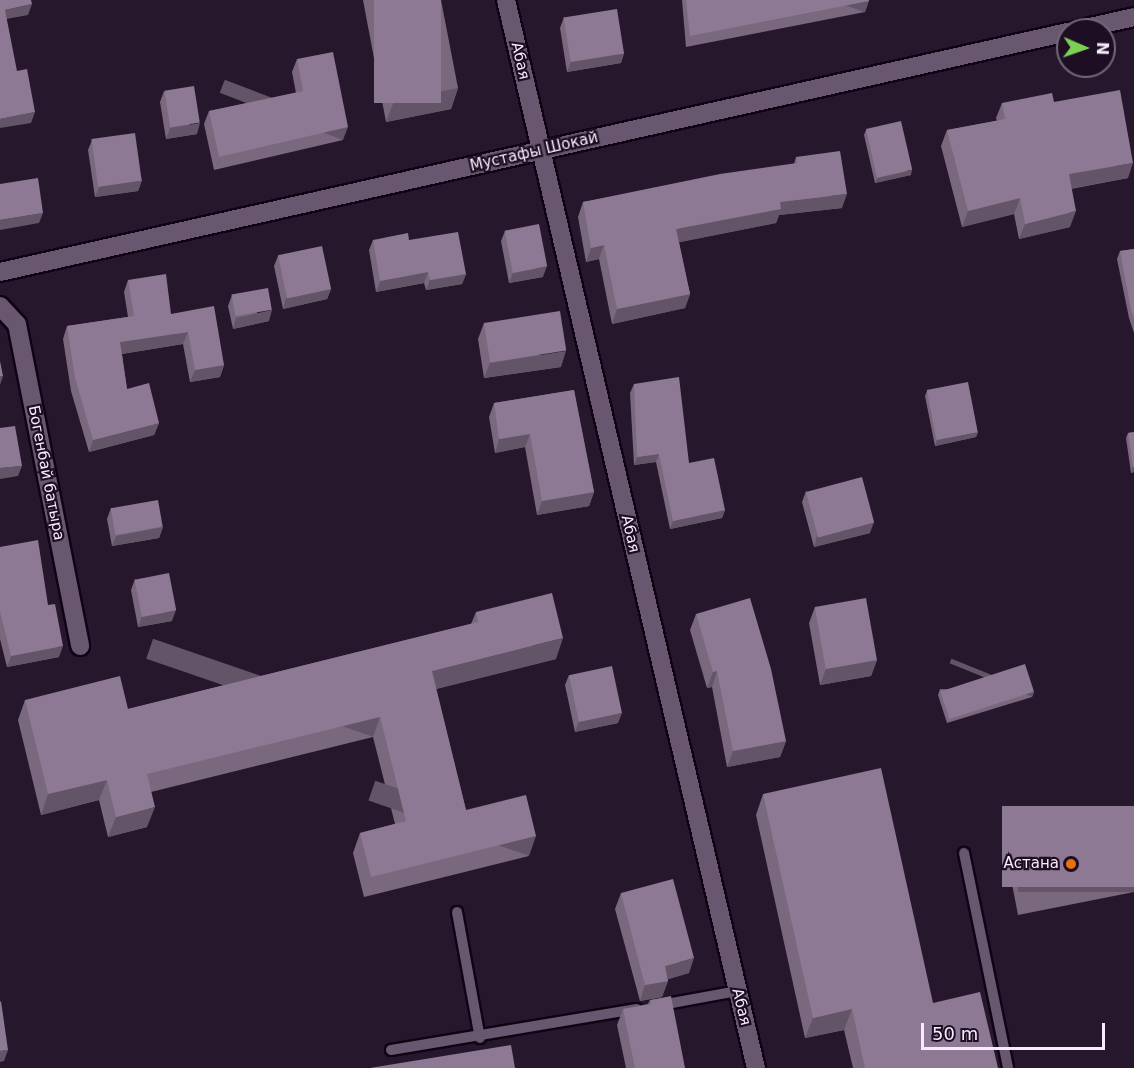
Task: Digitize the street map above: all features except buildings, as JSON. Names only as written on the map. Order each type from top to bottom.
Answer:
[{"type":"street","name":"Абая","points":[[506,0],[756,1068]]},
{"type":"street","points":[[1116,21],[1134,17]]},
{"type":"street","name":"Мустафы Шокай","points":[[0,272],[1056,35]]},
{"type":"street","name":"Богенбай батыра","points":[[0,306],[17,324],[80,646]]},
{"type":"lane","points":[[964,853],[1008,1068]]},
{"type":"lane","points":[[458,912],[480,1038]]},
{"type":"lane","points":[[390,1050],[480,1038],[737,991]]},
{"type":"place","name":"Астана","points":[[1071,864]]}]
